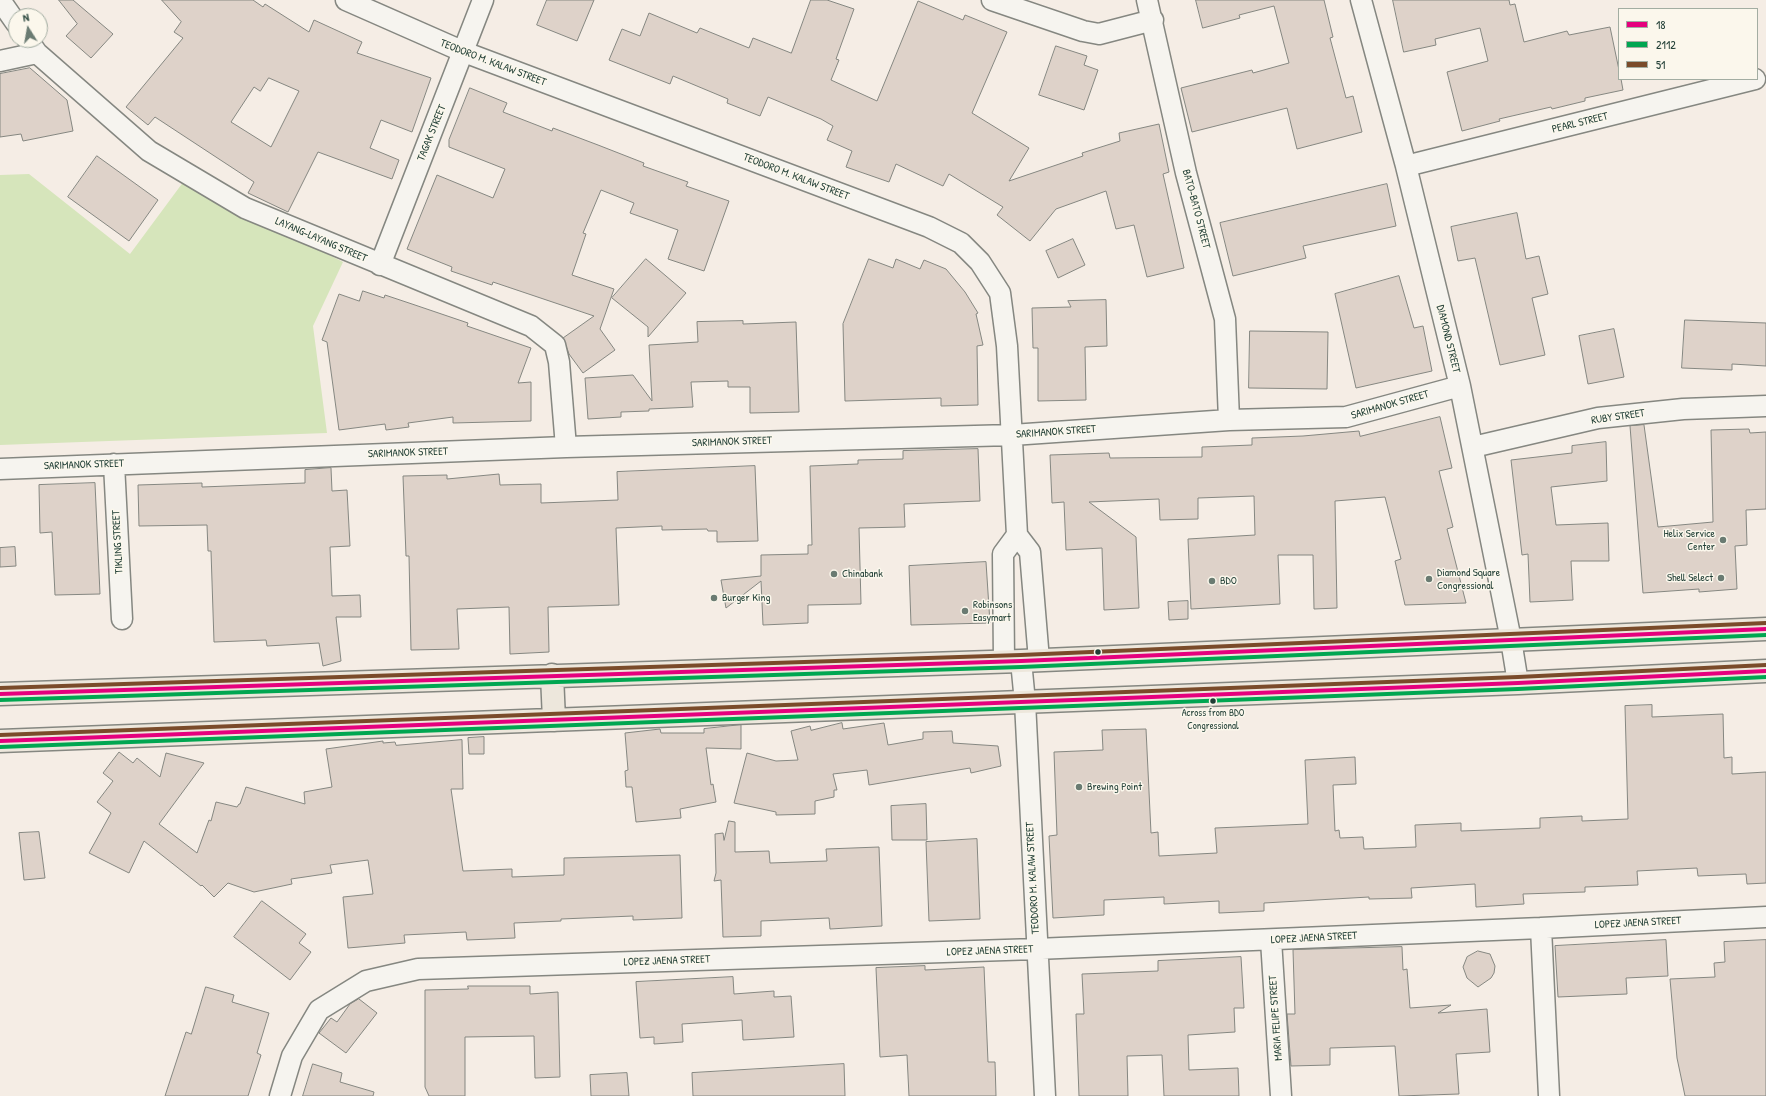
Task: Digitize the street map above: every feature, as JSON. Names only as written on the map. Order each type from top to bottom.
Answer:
[{"type":"main road","points":[[0,694],[1021,660],[1766,629]]},
{"type":"main road","points":[[0,741],[1518,683],[1766,671]]},
{"type":"main road","points":[[552,675],[554,720]]},
{"type":"street","points":[[0,0],[8,12]]},
{"type":"street","name":"TEODORO M. KALAW STREET","points":[[346,0],[464,52],[929,227],[961,243],[980,262],[1000,293],[1007,346],[1017,535],[1030,552],[1021,660]]},
{"type":"street","name":"TAGAK STREET","points":[[380,265],[483,0]]},
{"type":"street","points":[[992,0],[1083,31],[1099,34],[1153,20]]},
{"type":"street","name":"BATO-BATO STREET","points":[[1147,0],[1153,20],[1186,173],[1225,319],[1229,420]]},
{"type":"street","name":"DIAMOND STREET","points":[[1361,0],[1406,166],[1460,386],[1511,640],[1518,683]]},
{"type":"street","points":[[0,61],[31,48]]},
{"type":"street","name":"LAYANG-LAYANG STREET","points":[[34,48],[149,151],[245,208],[380,265],[531,326],[555,345],[559,362],[566,447]]},
{"type":"street","name":"PEARL STREET","points":[[1406,166],[1752,80]]},
{"type":"street","name":"SARIMANOK STREET","points":[[0,468],[566,447],[1012,434],[1229,420],[1346,417],[1460,386]]},
{"type":"street","name":"RUBY STREET","points":[[1473,447],[1598,418],[1683,409],[1766,406]]},
{"type":"street","name":"TIKLING STREET","points":[[114,464],[122,619]]},
{"type":"street","name":"TEODORO M. KALAW STREET","points":[[1017,535],[1003,554],[1021,660],[1025,702],[1036,950],[1045,1096]]},
{"type":"street","name":"LOPEZ JAENA STREET","points":[[280,1096],[292,1056],[319,1010],[366,981],[418,969],[1036,950],[1766,917]]},
{"type":"street","points":[[1541,928],[1549,1096]]},
{"type":"street","name":"MARIA FELIPE STREET","points":[[1271,940],[1281,1096]]},
{"type":"green space","points":[[29,174],[130,254],[184,181],[343,262],[313,326],[327,433],[0,445],[0,175]]},
{"type":"building","points":[[59,0],[73,0],[113,34],[91,58],[66,36],[77,24]]},
{"type":"building","points":[[162,0],[253,0],[263,7],[265,4],[309,32],[314,20],[362,42],[357,53],[431,78],[412,132],[381,120],[370,148],[399,160],[392,179],[318,152],[288,212],[248,193],[254,182],[155,117],[148,125],[126,107],[183,38],[174,32],[181,22]],"holes":[[[269,78],[299,91],[271,147],[231,122],[254,87],[260,91]]]},
{"type":"building","points":[[547,0],[594,0],[577,41],[537,25]]},
{"type":"building","points":[[811,0],[827,0],[854,9],[836,59],[839,60],[831,80],[877,101],[918,1],[963,20],[965,15],[1007,32],[972,113],[1029,148],[1009,181],[1083,156],[1082,153],[1120,141],[1119,133],[1159,124],[1169,172],[1163,174],[1184,268],[1147,277],[1134,225],[1116,229],[1106,191],[1056,209],[1030,241],[997,215],[1003,207],[949,174],[943,186],[896,164],[889,182],[846,167],[852,151],[827,140],[833,126],[821,119],[768,97],[760,116],[727,103],[728,99],[673,76],[670,84],[609,60],[622,29],[640,36],[649,13],[697,33],[700,28],[749,48],[753,38],[791,53]]},
{"type":"building","points":[[1196,0],[1324,0],[1333,37],[1330,38],[1346,98],[1353,96],[1362,132],[1297,149],[1287,108],[1192,132],[1181,88],[1252,70],[1253,73],[1289,63],[1274,6],[1239,15],[1240,18],[1203,28]]},
{"type":"building","points":[[1393,0],[1509,0],[1510,5],[1515,4],[1524,42],[1567,31],[1569,35],[1610,27],[1618,65],[1618,80],[1621,80],[1623,90],[1585,98],[1585,101],[1552,109],[1551,107],[1499,119],[1500,121],[1462,131],[1447,72],[1488,61],[1480,28],[1435,39],[1436,45],[1404,52]]},
{"type":"building","points":[[1056,46],[1087,56],[1084,65],[1098,70],[1084,110],[1039,95]]},
{"type":"building","points":[[30,68],[67,100],[73,131],[23,141],[21,134],[0,137],[0,74]]},
{"type":"building","points":[[470,88],[507,103],[503,112],[552,131],[553,128],[644,163],[643,166],[688,182],[686,186],[729,201],[704,271],[668,259],[678,230],[630,213],[634,203],[601,190],[583,233],[586,234],[572,275],[614,289],[600,329],[615,350],[583,373],[569,354],[563,338],[594,316],[493,282],[492,285],[451,271],[452,267],[407,249],[437,175],[493,198],[505,169],[449,147],[449,140]]},
{"type":"building","points":[[97,156],[158,200],[129,241],[68,197]]},
{"type":"building","points":[[1387,184],[1396,226],[1303,246],[1306,258],[1233,276],[1220,223]]},
{"type":"building","points":[[1517,213],[1526,259],[1539,256],[1548,294],[1532,298],[1545,355],[1500,365],[1475,258],[1458,261],[1451,227]]},
{"type":"building","points":[[1073,239],[1085,265],[1058,278],[1046,251]]},
{"type":"building","points":[[646,259],[686,293],[648,337],[648,327],[612,298]]},
{"type":"building","points":[[869,259],[893,268],[896,259],[920,269],[924,260],[946,269],[965,292],[978,313],[976,314],[983,345],[977,346],[978,405],[941,406],[941,398],[845,401],[843,324]]},
{"type":"building","points":[[1399,276],[1414,328],[1423,326],[1432,371],[1356,388],[1335,294]]},
{"type":"building","points":[[363,291],[384,298],[385,295],[468,323],[467,326],[531,348],[518,383],[531,382],[531,421],[453,423],[453,417],[408,423],[409,427],[386,430],[385,424],[339,430],[327,342],[322,340],[339,294],[359,301]]},
{"type":"building","points":[[1106,300],[1107,346],[1085,347],[1086,400],[1038,401],[1038,348],[1033,348],[1032,308],[1071,307],[1068,301]]},
{"type":"building","points":[[1685,320],[1766,323],[1766,366],[1732,364],[1732,370],[1682,368]]},
{"type":"building","points":[[743,321],[743,324],[796,322],[799,412],[750,413],[750,387],[728,387],[728,381],[691,382],[693,407],[621,412],[621,417],[588,419],[585,378],[633,375],[652,401],[649,345],[698,342],[697,322]]},
{"type":"building","points":[[1614,329],[1624,377],[1588,384],[1579,336]]},
{"type":"building","points":[[1250,331],[1328,332],[1327,389],[1249,388]]},
{"type":"building","points":[[1440,417],[1452,468],[1439,471],[1453,527],[1447,529],[1466,603],[1405,605],[1395,561],[1401,559],[1385,497],[1335,501],[1337,608],[1314,609],[1313,555],[1278,555],[1280,604],[1191,609],[1188,539],[1255,535],[1254,496],[1198,498],[1198,519],[1160,520],[1159,499],[1089,502],[1136,537],[1139,608],[1104,610],[1102,548],[1066,550],[1064,502],[1052,503],[1050,455],[1109,453],[1110,458],[1202,457],[1202,447],[1252,445],[1252,438],[1303,436],[1359,431],[1360,436]]},
{"type":"building","points":[[1644,425],[1658,527],[1713,522],[1711,430],[1749,429],[1750,433],[1766,432],[1766,509],[1746,510],[1747,545],[1735,546],[1737,589],[1699,592],[1699,589],[1643,593],[1630,426]]},
{"type":"building","points":[[1606,442],[1607,481],[1551,487],[1556,525],[1608,523],[1609,561],[1571,561],[1573,600],[1530,602],[1528,554],[1522,555],[1511,460],[1572,453],[1572,446]]},
{"type":"building","points":[[978,449],[980,501],[904,504],[905,527],[859,528],[861,604],[808,605],[808,623],[763,625],[761,581],[726,608],[721,580],[761,576],[761,555],[808,554],[808,545],[812,545],[810,466],[858,464],[858,460],[903,459],[903,451]]},
{"type":"building","points":[[755,466],[758,541],[717,542],[717,531],[708,531],[707,529],[662,530],[662,526],[616,528],[619,605],[548,607],[549,652],[510,654],[509,607],[457,609],[459,649],[411,650],[409,556],[406,556],[403,476],[447,475],[447,479],[499,474],[500,485],[541,484],[541,503],[618,500],[617,472]]},
{"type":"building","points":[[331,468],[332,491],[347,490],[350,546],[330,547],[332,596],[360,595],[361,617],[336,617],[341,661],[323,666],[319,643],[267,646],[266,640],[214,642],[211,551],[208,551],[207,525],[139,526],[138,485],[202,483],[202,487],[305,483],[305,470]]},
{"type":"building","points":[[95,483],[100,594],[55,595],[52,532],[40,533],[39,485]]},
{"type":"building","points":[[15,547],[16,566],[0,567],[0,548]]},
{"type":"building","points":[[986,562],[990,623],[911,625],[909,566]]},
{"type":"building","points":[[1188,601],[1188,619],[1169,620],[1168,602]]},
{"type":"building","points":[[1652,705],[1652,717],[1723,714],[1724,758],[1732,757],[1732,774],[1766,772],[1766,883],[1747,884],[1746,874],[1698,876],[1697,868],[1637,871],[1638,885],[1585,887],[1585,892],[1523,894],[1524,904],[1476,907],[1475,884],[1411,888],[1412,898],[1369,899],[1369,897],[1264,903],[1264,911],[1219,913],[1219,901],[1164,904],[1164,897],[1104,900],[1104,915],[1053,918],[1049,836],[1057,835],[1054,752],[1103,750],[1102,730],[1146,729],[1151,833],[1158,832],[1159,856],[1217,853],[1215,828],[1308,824],[1305,760],[1355,757],[1356,784],[1333,785],[1335,831],[1339,830],[1340,838],[1363,837],[1364,849],[1416,847],[1415,825],[1461,823],[1461,831],[1540,828],[1540,818],[1582,816],[1582,821],[1628,819],[1625,706]]},
{"type":"building","points":[[842,723],[843,729],[884,723],[888,745],[923,739],[923,732],[952,731],[953,743],[998,746],[1001,766],[971,773],[970,768],[869,785],[867,770],[833,774],[837,790],[834,790],[834,797],[815,801],[815,814],[776,815],[776,812],[734,803],[747,753],[776,761],[798,760],[791,731],[810,726],[811,730]]},
{"type":"building","points":[[741,725],[741,749],[706,748],[711,785],[713,784],[716,802],[680,809],[681,818],[636,822],[632,787],[626,787],[625,771],[628,770],[625,733],[660,729],[661,733],[704,733],[704,729]]},
{"type":"building","points":[[484,737],[484,754],[469,754],[468,738]]},
{"type":"building","points":[[462,740],[463,789],[451,789],[463,871],[512,869],[512,877],[564,875],[564,858],[680,855],[682,918],[633,920],[633,916],[561,919],[561,921],[514,923],[515,938],[467,940],[466,932],[404,935],[405,943],[348,948],[343,897],[373,894],[368,860],[330,865],[332,873],[291,879],[292,884],[254,892],[228,883],[214,897],[202,885],[201,886],[144,841],[129,873],[89,853],[111,813],[97,802],[113,781],[103,773],[119,752],[133,763],[137,758],[160,777],[166,753],[204,763],[159,824],[197,853],[209,820],[211,821],[216,802],[237,807],[240,804],[246,787],[305,804],[304,792],[332,787],[326,749],[383,741],[383,743],[395,742],[396,745]]},
{"type":"building","points":[[926,804],[927,840],[892,840],[891,806]]},
{"type":"building","points":[[729,821],[735,822],[735,852],[769,851],[770,863],[827,861],[826,849],[879,847],[882,926],[830,929],[829,918],[761,921],[761,936],[723,937],[721,880],[714,881],[716,873],[715,834],[723,833],[724,840]]},
{"type":"building","points":[[39,832],[45,878],[24,880],[19,833]]},
{"type":"building","points":[[977,839],[980,919],[929,921],[926,842]]},
{"type":"building","points":[[262,901],[306,934],[299,943],[311,952],[290,980],[234,937]]},
{"type":"building","points":[[1666,940],[1668,976],[1626,978],[1627,994],[1558,997],[1555,946]]},
{"type":"building","points":[[1766,940],[1766,1096],[1685,1096],[1677,1058],[1670,979],[1715,977],[1714,963],[1725,962],[1724,942]]},
{"type":"building","points":[[1402,947],[1403,970],[1407,969],[1410,1008],[1451,1005],[1438,1013],[1487,1009],[1490,1052],[1456,1054],[1459,1094],[1399,1096],[1395,1046],[1330,1048],[1330,1065],[1291,1066],[1287,1014],[1295,1014],[1293,950]]},
{"type":"building","points":[[1478,951],[1490,954],[1495,966],[1494,973],[1491,978],[1478,987],[1467,978],[1463,967],[1467,957]]},
{"type":"building","points":[[1241,957],[1244,1008],[1234,1008],[1235,1032],[1188,1035],[1189,1070],[1238,1068],[1239,1096],[1164,1096],[1162,1055],[1127,1056],[1128,1096],[1079,1096],[1076,1014],[1084,1014],[1082,974],[1158,971],[1158,961]]},
{"type":"building","points":[[925,966],[925,970],[984,967],[988,1062],[995,1062],[996,1096],[909,1096],[907,1055],[880,1057],[876,968]]},
{"type":"building","points":[[733,977],[734,994],[774,991],[774,997],[791,996],[794,1037],[743,1040],[742,1020],[682,1024],[683,1042],[654,1044],[654,1037],[640,1038],[636,982]]},
{"type":"building","points":[[468,986],[530,986],[530,994],[558,992],[560,1077],[535,1078],[534,1036],[465,1037],[465,1096],[429,1096],[425,1087],[425,990],[468,989]]},
{"type":"building","points":[[206,987],[234,995],[232,1002],[269,1013],[257,1053],[261,1055],[248,1096],[165,1096],[186,1032],[191,1034]]},
{"type":"building","points":[[359,999],[377,1013],[346,1053],[319,1033],[331,1018],[337,1022],[350,1004]]},
{"type":"building","points":[[313,1064],[342,1073],[340,1082],[374,1092],[373,1096],[303,1096]]},
{"type":"building","points":[[844,1064],[845,1096],[693,1096],[692,1073]]},
{"type":"building","points":[[627,1073],[629,1096],[591,1096],[590,1075]]},
{"type":"transit line","name":"51","points":[[0,688],[1021,655],[1766,623]]},
{"type":"transit line","name":"18","points":[[0,694],[1021,661],[1766,629]]},
{"type":"transit line","name":"2112","points":[[0,700],[1021,667],[1766,635]]},
{"type":"transit line","name":"51","points":[[0,735],[1518,677],[1766,665]]},
{"type":"transit line","name":"18","points":[[0,741],[1518,683],[1766,671]]},
{"type":"transit line","name":"2112","points":[[0,747],[1518,689],[1766,677]]},
{"type":"place","name":"Helix Service Center","points":[[1723,540]]},
{"type":"place","name":"Chinabank","points":[[834,574]]},
{"type":"place","name":"Shell Select","points":[[1721,578]]},
{"type":"place","name":"Diamond Square Congressional","points":[[1429,579]]},
{"type":"place","name":"BDO","points":[[1212,581]]},
{"type":"place","name":"Burger King","points":[[714,598]]},
{"type":"place","name":"Robinsons Easymart","points":[[965,611]]},
{"type":"place","name":"Across from BDO Congressional","points":[[1213,701]]},
{"type":"place","name":"Brewing Point","points":[[1079,787]]}]
